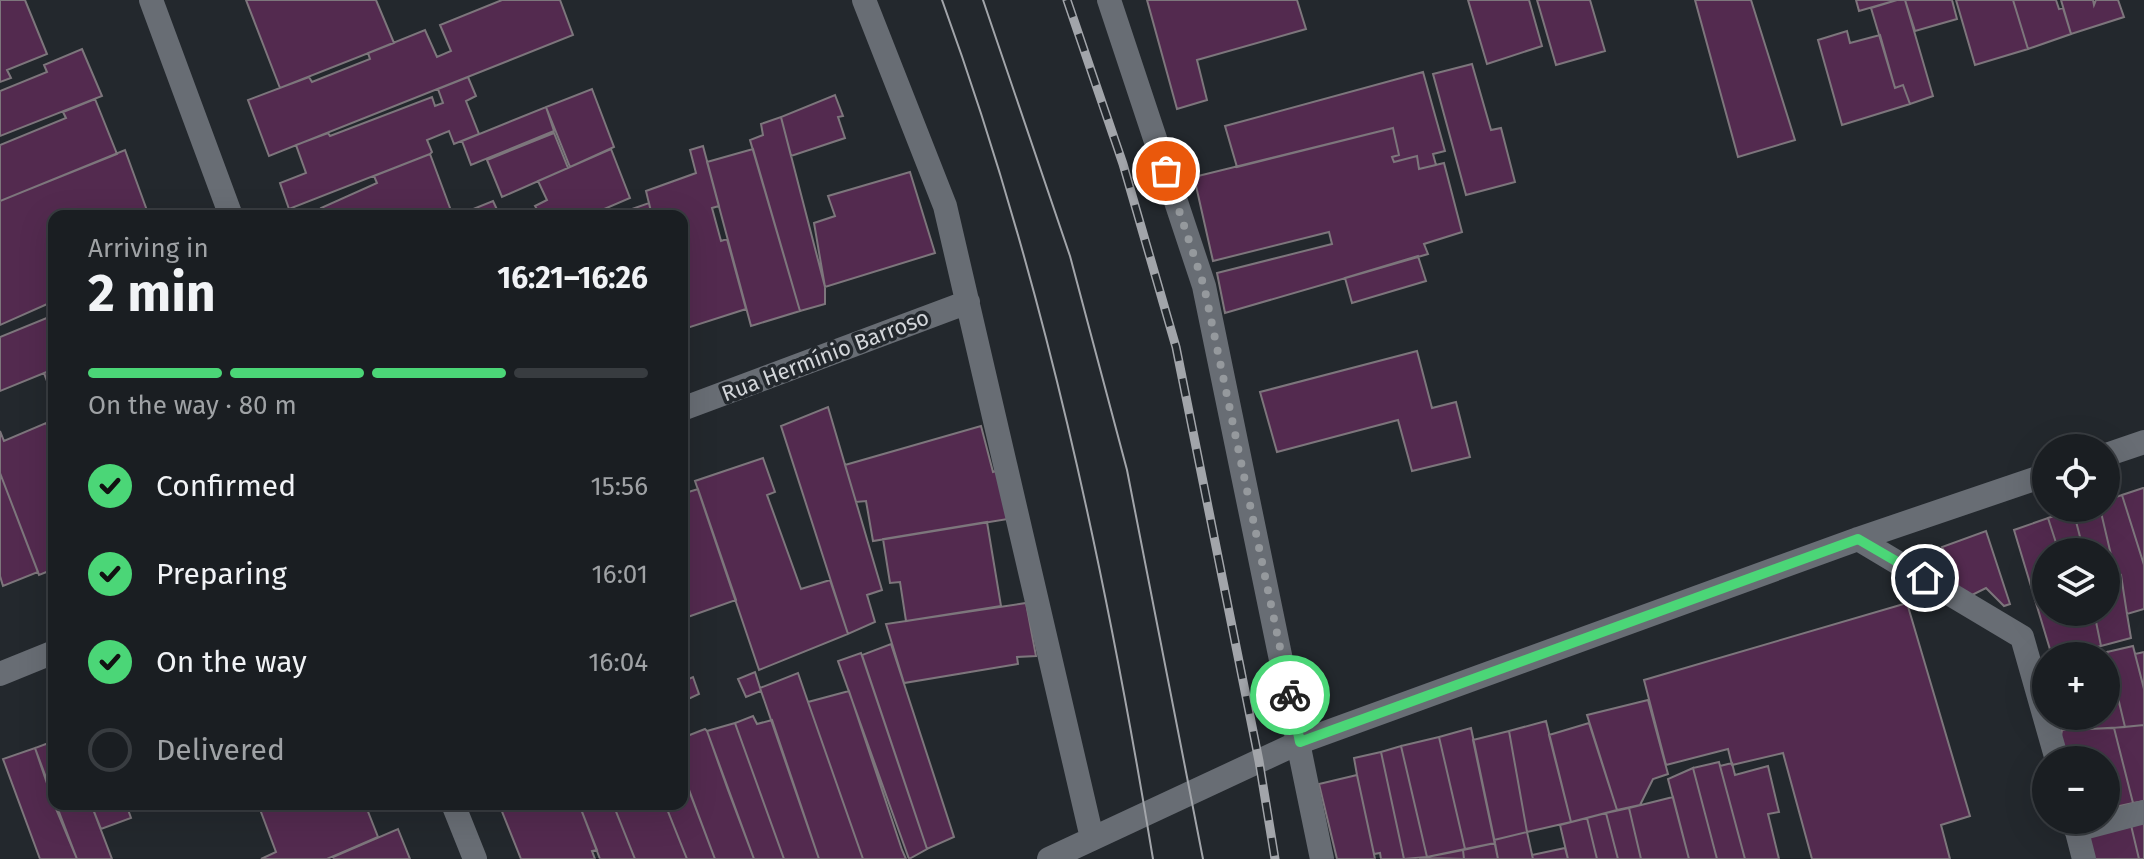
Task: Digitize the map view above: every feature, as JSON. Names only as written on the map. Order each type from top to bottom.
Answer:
[{"type":"street","points":[[151,0],[229,210]]},
{"type":"street","points":[[864,0],[945,206],[1092,838]]},
{"type":"street","points":[[1109,0],[1204,286],[1322,859]]},
{"type":"street","name":"Rua Hermínio Barroso","points":[[688,407],[968,302]]},
{"type":"street","points":[[2120,450],[2144,442]]},
{"type":"street","points":[[1049,859],[1300,742],[1858,539],[2032,480]]},
{"type":"street","points":[[1858,539],[2022,637],[2053,746]]},
{"type":"street","points":[[0,674],[48,654]]},
{"type":"street","points":[[455,810],[475,859]]},
{"type":"street","points":[[2120,817],[2144,812]]},
{"type":"street","points":[[2077,834],[2084,859]]},
{"type":"building","points":[[0,0],[25,0],[47,54],[7,70],[11,78],[0,82]]},
{"type":"building","points":[[246,0],[376,0],[394,43],[280,88]]},
{"type":"building","points":[[502,0],[560,0],[573,35],[269,156],[248,100],[309,77],[312,82],[370,59],[368,53],[425,30],[437,57],[451,51],[440,25]]},
{"type":"building","points":[[1147,0],[1297,0],[1306,29],[1197,60],[1207,100],[1177,109]]},
{"type":"building","points":[[1468,0],[1529,0],[1542,46],[1487,64]]},
{"type":"building","points":[[1537,0],[1590,0],[1605,51],[1556,65]]},
{"type":"building","points":[[1695,0],[1751,0],[1795,140],[1738,157]]},
{"type":"building","points":[[1856,0],[1897,0],[1859,11]]},
{"type":"building","points":[[1905,0],[1933,96],[1910,104],[1903,85],[1895,88],[1871,8]]},
{"type":"building","points":[[1905,0],[1952,0],[1957,19],[1915,31]]},
{"type":"building","points":[[1956,0],[2013,0],[2028,49],[1975,65]]},
{"type":"building","points":[[2013,0],[2056,0],[2059,9],[2063,8],[2071,34],[2028,49]]},
{"type":"building","points":[[2061,0],[2093,0],[2094,5],[2096,0],[2118,0],[2124,17],[2071,34]]},
{"type":"building","points":[[1847,31],[1850,43],[1880,35],[1895,88],[1903,85],[1910,104],[1842,125],[1818,40]]},
{"type":"building","points":[[82,49],[102,96],[0,136],[0,91],[47,72],[44,65]]},
{"type":"building","points":[[1472,64],[1491,130],[1501,128],[1515,182],[1466,195],[1433,74]]},
{"type":"building","points":[[1423,72],[1445,151],[1433,154],[1436,165],[1419,169],[1417,156],[1394,162],[1392,157],[1399,155],[1393,128],[1237,167],[1225,126]]},
{"type":"building","points":[[468,77],[476,96],[466,101],[479,134],[454,144],[449,131],[427,140],[430,154],[289,209],[280,183],[306,173],[296,145],[328,133],[330,136],[432,97],[435,106],[443,103],[438,89]]},
{"type":"building","points":[[592,89],[614,147],[570,167],[546,107]]},
{"type":"building","points":[[835,95],[843,116],[838,117],[845,138],[791,156],[781,117]]},
{"type":"building","points":[[95,99],[117,154],[0,201],[0,145],[66,118],[63,112]]},
{"type":"building","points":[[546,107],[554,131],[471,165],[462,141]]},
{"type":"building","points":[[781,117],[825,287],[825,304],[800,311],[750,140],[763,135],[761,124]]},
{"type":"building","points":[[1393,128],[1399,155],[1392,157],[1394,162],[1417,156],[1419,169],[1444,163],[1462,232],[1424,244],[1428,254],[1225,313],[1217,273],[1332,244],[1329,232],[1213,261],[1194,177]]},
{"type":"building","points":[[554,133],[568,168],[502,197],[487,160]]},
{"type":"building","points":[[703,146],[719,206],[712,208],[721,241],[727,239],[746,309],[688,328],[688,210],[651,210],[646,191],[696,173],[690,150]]},
{"type":"building","points":[[611,149],[630,198],[602,210],[537,210],[535,206],[547,200],[538,181]]},
{"type":"building","points":[[753,149],[800,311],[751,326],[707,162]]},
{"type":"building","points":[[125,150],[147,210],[48,210],[48,304],[0,325],[0,201]]},
{"type":"building","points":[[430,154],[451,210],[322,210],[377,183],[374,176]]},
{"type":"building","points":[[910,172],[935,253],[825,287],[814,223],[835,216],[828,196]]},
{"type":"building","points":[[493,201],[497,210],[471,210]]},
{"type":"building","points":[[649,203],[651,210],[629,210]]},
{"type":"building","points":[[1418,256],[1426,281],[1352,303],[1345,278]]},
{"type":"building","points":[[48,317],[48,371],[0,391],[0,337]]},
{"type":"building","points":[[1417,351],[1432,408],[1456,402],[1470,457],[1412,471],[1398,420],[1277,452],[1260,392]]},
{"type":"building","points":[[828,407],[882,590],[867,595],[875,622],[848,634],[781,426]]},
{"type":"building","points":[[46,423],[48,428],[48,571],[39,575],[0,473],[0,431],[4,441]]},
{"type":"building","points":[[981,426],[993,472],[1003,469],[1014,518],[873,541],[866,501],[856,502],[845,465]]},
{"type":"building","points":[[763,458],[775,492],[767,495],[801,589],[830,580],[848,634],[759,670],[695,481]]},
{"type":"building","points":[[0,473],[38,572],[3,586],[0,576]]},
{"type":"building","points":[[2144,488],[2144,565],[2122,495]]},
{"type":"building","points":[[698,489],[736,600],[688,617],[688,492]]},
{"type":"building","points":[[2120,496],[2144,565],[2144,609],[2127,614],[2120,575],[2120,538],[2107,538],[2103,522],[2120,522]]},
{"type":"building","points":[[987,522],[1001,606],[906,621],[900,582],[890,583],[883,539]]},
{"type":"building","points":[[2037,522],[2049,522],[2054,538],[2032,538],[2032,590],[2014,530]]},
{"type":"building","points":[[2049,522],[2076,522],[2080,538],[2054,538]]},
{"type":"building","points":[[2076,522],[2103,522],[2107,538],[2080,538]]},
{"type":"building","points":[[1986,531],[2010,604],[2004,606],[1986,588],[1964,599],[1931,559],[1944,551],[1942,547]]},
{"type":"building","points":[[2121,575],[2131,638],[2100,642],[2097,626],[2120,626]]},
{"type":"building","points":[[1026,603],[1036,656],[1017,657],[1018,664],[904,683],[886,624]]},
{"type":"building","points":[[1907,603],[1970,816],[1941,825],[1950,859],[1812,859],[1783,753],[1732,765],[1728,749],[1666,765],[1644,680]]},
{"type":"building","points":[[2043,626],[2097,626],[2100,642],[2048,642]]},
{"type":"building","points":[[891,644],[954,837],[927,849],[862,655]]},
{"type":"building","points":[[2133,646],[2144,689],[2144,725],[2125,727],[2120,706],[2120,649]]},
{"type":"building","points":[[2144,652],[2144,689],[2135,654]]},
{"type":"building","points":[[861,653],[927,849],[909,859],[838,661]]},
{"type":"building","points":[[755,672],[761,691],[746,697],[738,679]]},
{"type":"building","points":[[798,673],[863,859],[819,859],[760,688]]},
{"type":"building","points":[[693,677],[699,694],[688,699],[688,679]]},
{"type":"building","points":[[849,691],[906,859],[863,859],[808,702]]},
{"type":"building","points":[[1648,700],[1668,774],[1653,779],[1640,805],[1617,810],[1587,715]]},
{"type":"building","points":[[2120,706],[2125,727],[2120,727]]},
{"type":"building","points":[[753,716],[757,724],[772,720],[819,859],[784,859],[735,723]]},
{"type":"building","points":[[1546,721],[1571,822],[1527,832],[1509,731]]},
{"type":"building","points":[[735,723],[784,859],[754,859],[728,790],[707,731]]},
{"type":"building","points":[[1589,723],[1617,810],[1571,822],[1549,735]]},
{"type":"building","points":[[2144,725],[2144,801],[2133,803],[2115,730]]},
{"type":"building","points":[[1471,728],[1495,843],[1465,849],[1439,737]]},
{"type":"building","points":[[705,729],[707,731],[754,859],[715,859],[688,788],[688,736]]},
{"type":"building","points":[[2062,730],[2115,730],[2119,746],[2061,746]]},
{"type":"building","points":[[1509,731],[1527,832],[1494,840],[1473,740]]},
{"type":"building","points":[[1439,737],[1465,849],[1427,857],[1401,746]]},
{"type":"building","points":[[48,743],[48,783],[35,748]]},
{"type":"building","points":[[1401,746],[1427,857],[1404,859],[1381,752]]},
{"type":"building","points":[[35,748],[48,786],[48,810],[57,810],[77,859],[40,859],[3,759]]},
{"type":"building","points":[[1381,752],[1404,859],[1381,859],[1380,853],[1374,854],[1357,775],[1354,758]]},
{"type":"building","points":[[2120,752],[2133,803],[2120,806]]},
{"type":"building","points":[[1719,762],[1745,859],[1717,859],[1693,768]]},
{"type":"building","points":[[1732,763],[1735,775],[1768,766],[1779,812],[1768,814],[1779,859],[1745,859],[1720,766]]},
{"type":"building","points":[[1693,768],[1717,859],[1689,859],[1668,779]]},
{"type":"building","points":[[1357,775],[1375,859],[1337,859],[1319,784]]},
{"type":"building","points":[[688,787],[715,859],[687,859],[667,810],[688,810]]},
{"type":"building","points":[[1673,797],[1689,859],[1641,859],[1629,808]]},
{"type":"building","points":[[1629,808],[1641,859],[1618,859],[1606,813]]},
{"type":"building","points":[[58,810],[93,810],[112,859],[77,859]]},
{"type":"building","points":[[93,810],[128,810],[131,818],[101,829]]},
{"type":"building","points":[[260,810],[367,810],[378,837],[327,859],[261,859],[276,852]]},
{"type":"building","points":[[501,810],[581,810],[597,850],[592,851],[595,859],[521,859]]},
{"type":"building","points":[[581,810],[615,810],[635,859],[600,859]]},
{"type":"building","points":[[615,810],[667,810],[687,859],[635,859]]},
{"type":"building","points":[[1606,813],[1618,859],[1597,859],[1587,818]]},
{"type":"building","points":[[2144,817],[2144,859],[2139,859],[2130,821]]},
{"type":"building","points":[[1587,818],[1597,859],[1568,859],[1560,825]]},
{"type":"building","points":[[2130,821],[2139,859],[2092,859],[2085,834],[2120,834],[2120,823]]},
{"type":"building","points":[[398,829],[410,859],[333,857]]},
{"type":"building","points":[[1527,832],[1533,859],[1498,859],[1494,840]]},
{"type":"building","points":[[1495,843],[1498,859],[1464,859],[1463,850]]},
{"type":"building","points":[[1565,848],[1568,859],[1533,859],[1532,855]]},
{"type":"building","points":[[1463,850],[1464,859],[1419,858],[1427,857]]},
{"type":"tram line","points":[[942,0],[1011,210],[1067,424],[1114,641],[1153,859]]},
{"type":"tram line","points":[[983,0],[1070,256],[1127,470],[1203,859]]},
{"type":"railway","points":[[1067,0],[1123,164],[1176,347],[1259,761],[1275,859]]},
{"type":"way so far","points":[[1166,171],[1204,286],[1290,695]]},
{"type":"route","points":[[1290,695],[1300,742],[1858,539],[1925,578]]}]
